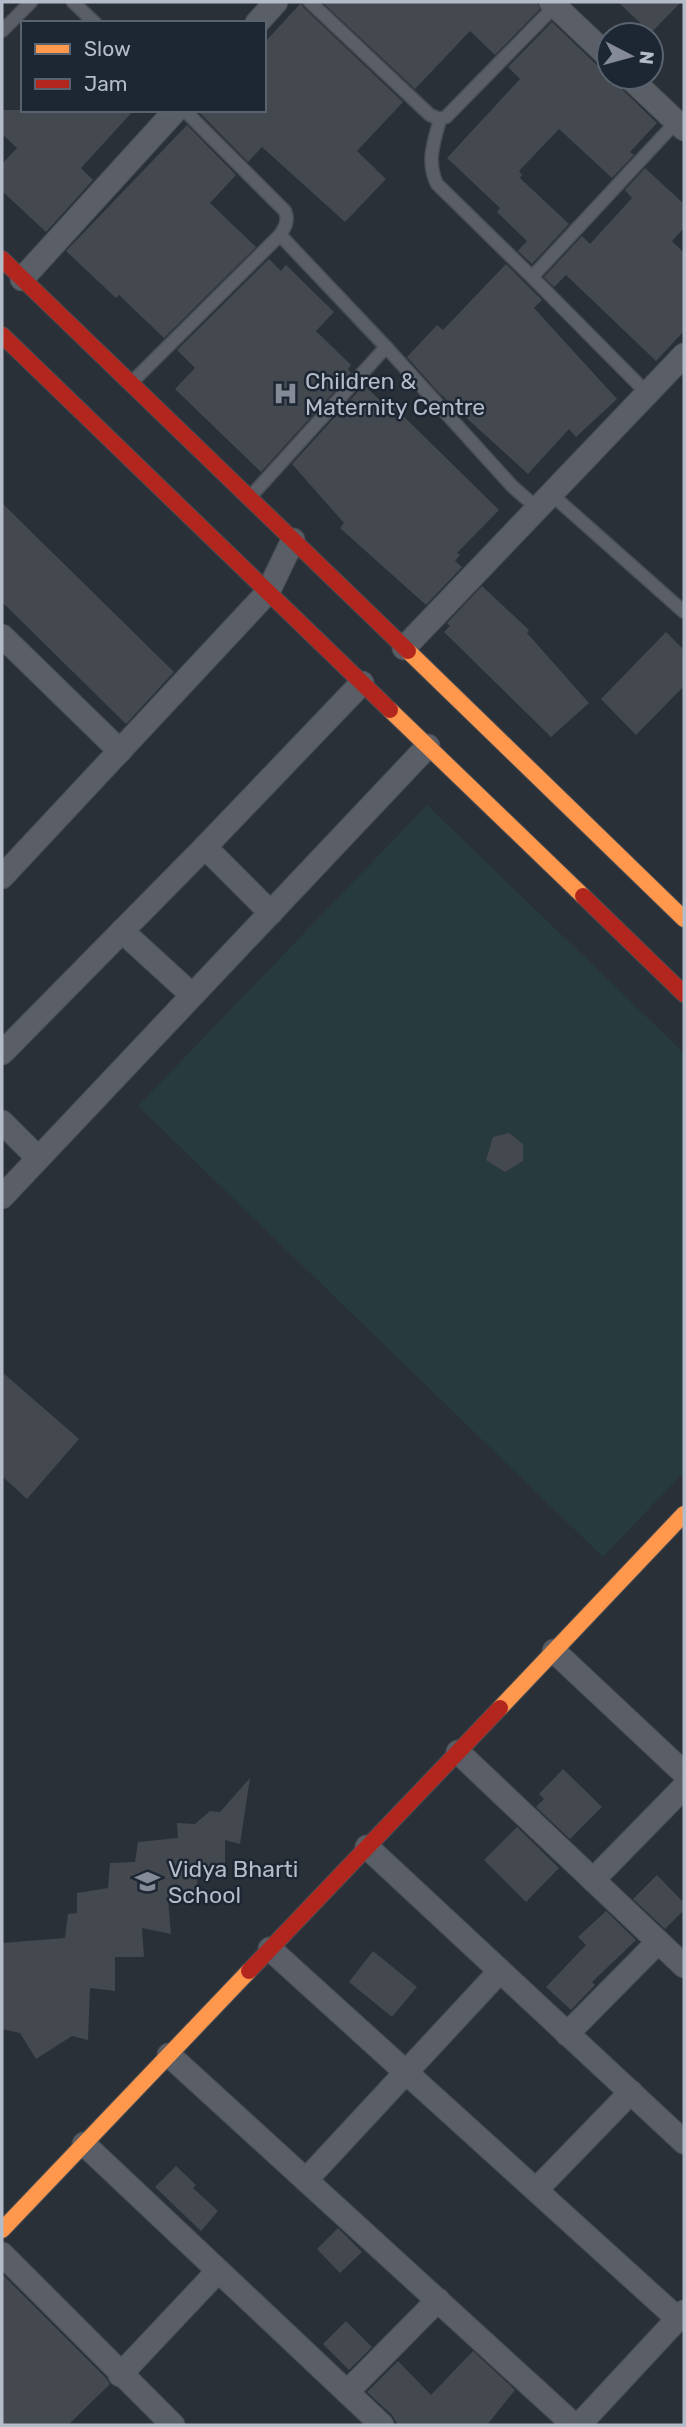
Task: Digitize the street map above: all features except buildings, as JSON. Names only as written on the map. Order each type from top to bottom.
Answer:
[{"type":"street","points":[[259,21],[276,2]]},
{"type":"street","points":[[553,4],[595,44]]},
{"type":"street","points":[[644,91],[680,126]]},
{"type":"street","points":[[22,279],[174,112]]},
{"type":"street","points":[[2,259],[684,919]]},
{"type":"street","points":[[2,335],[684,994]]},
{"type":"street","points":[[404,648],[684,355]]},
{"type":"street","points":[[4,870],[120,751],[268,592],[293,540]]},
{"type":"street","points":[[2,636],[120,751]]},
{"type":"street","points":[[2,1053],[362,683]]},
{"type":"street","points":[[2,1197],[428,747]]},
{"type":"street","points":[[205,847],[271,913]]},
{"type":"street","points":[[122,931],[192,995]]},
{"type":"street","points":[[2,1122],[38,1158]]},
{"type":"street","points":[[2,2230],[684,1514]]},
{"type":"street","points":[[554,1651],[684,1773]]},
{"type":"street","points":[[458,1752],[684,1966]]},
{"type":"street","points":[[593,1880],[684,1787]]},
{"type":"street","points":[[366,1847],[684,2142]]},
{"type":"street","points":[[567,2034],[658,1942]]},
{"type":"street","points":[[169,2055],[576,2425],[681,2316],[536,2190],[270,1949]]},
{"type":"street","points":[[306,2180],[500,1971]]},
{"type":"street","points":[[536,2190],[631,2092]]},
{"type":"street","points":[[84,2144],[382,2425]]},
{"type":"street","points":[[2,2254],[120,2375],[173,2425]]},
{"type":"street","points":[[120,2375],[218,2271]]},
{"type":"street","points":[[347,2392],[438,2300]]},
{"type":"lane","points":[[73,2],[93,21]]},
{"type":"lane","points":[[310,2],[430,115],[440,119],[446,117],[553,4]]},
{"type":"lane","points":[[2,31],[26,3]]},
{"type":"lane","points":[[130,383],[280,235],[287,224],[285,211],[186,112]]},
{"type":"lane","points":[[440,119],[430,165],[437,184],[648,394]]},
{"type":"lane","points":[[531,277],[680,126]]},
{"type":"lane","points":[[280,235],[512,486],[545,502],[682,606]]},
{"type":"lane","points":[[249,498],[386,347]]},
{"type":"green space","points":[[427,805],[684,1053],[684,1472],[603,1557],[138,1106]]},
{"type":"traffic: slow","points":[[408,651],[684,919]]},
{"type":"traffic: slow","points":[[390,710],[583,896]]},
{"type":"traffic: slow","points":[[500,1708],[684,1514]]},
{"type":"traffic: slow","points":[[2,2230],[249,1971]]},
{"type":"traffic: jam","points":[[2,259],[408,651]]},
{"type":"traffic: jam","points":[[2,335],[390,710]]},
{"type":"traffic: jam","points":[[583,896],[684,994]]},
{"type":"traffic: jam","points":[[249,1971],[500,1708]]},
{"type":"place","name":"Children & Maternity Centre","points":[[285,394]]},
{"type":"place","name":"Vidya Bharti School","points":[[148,1882]]}]
